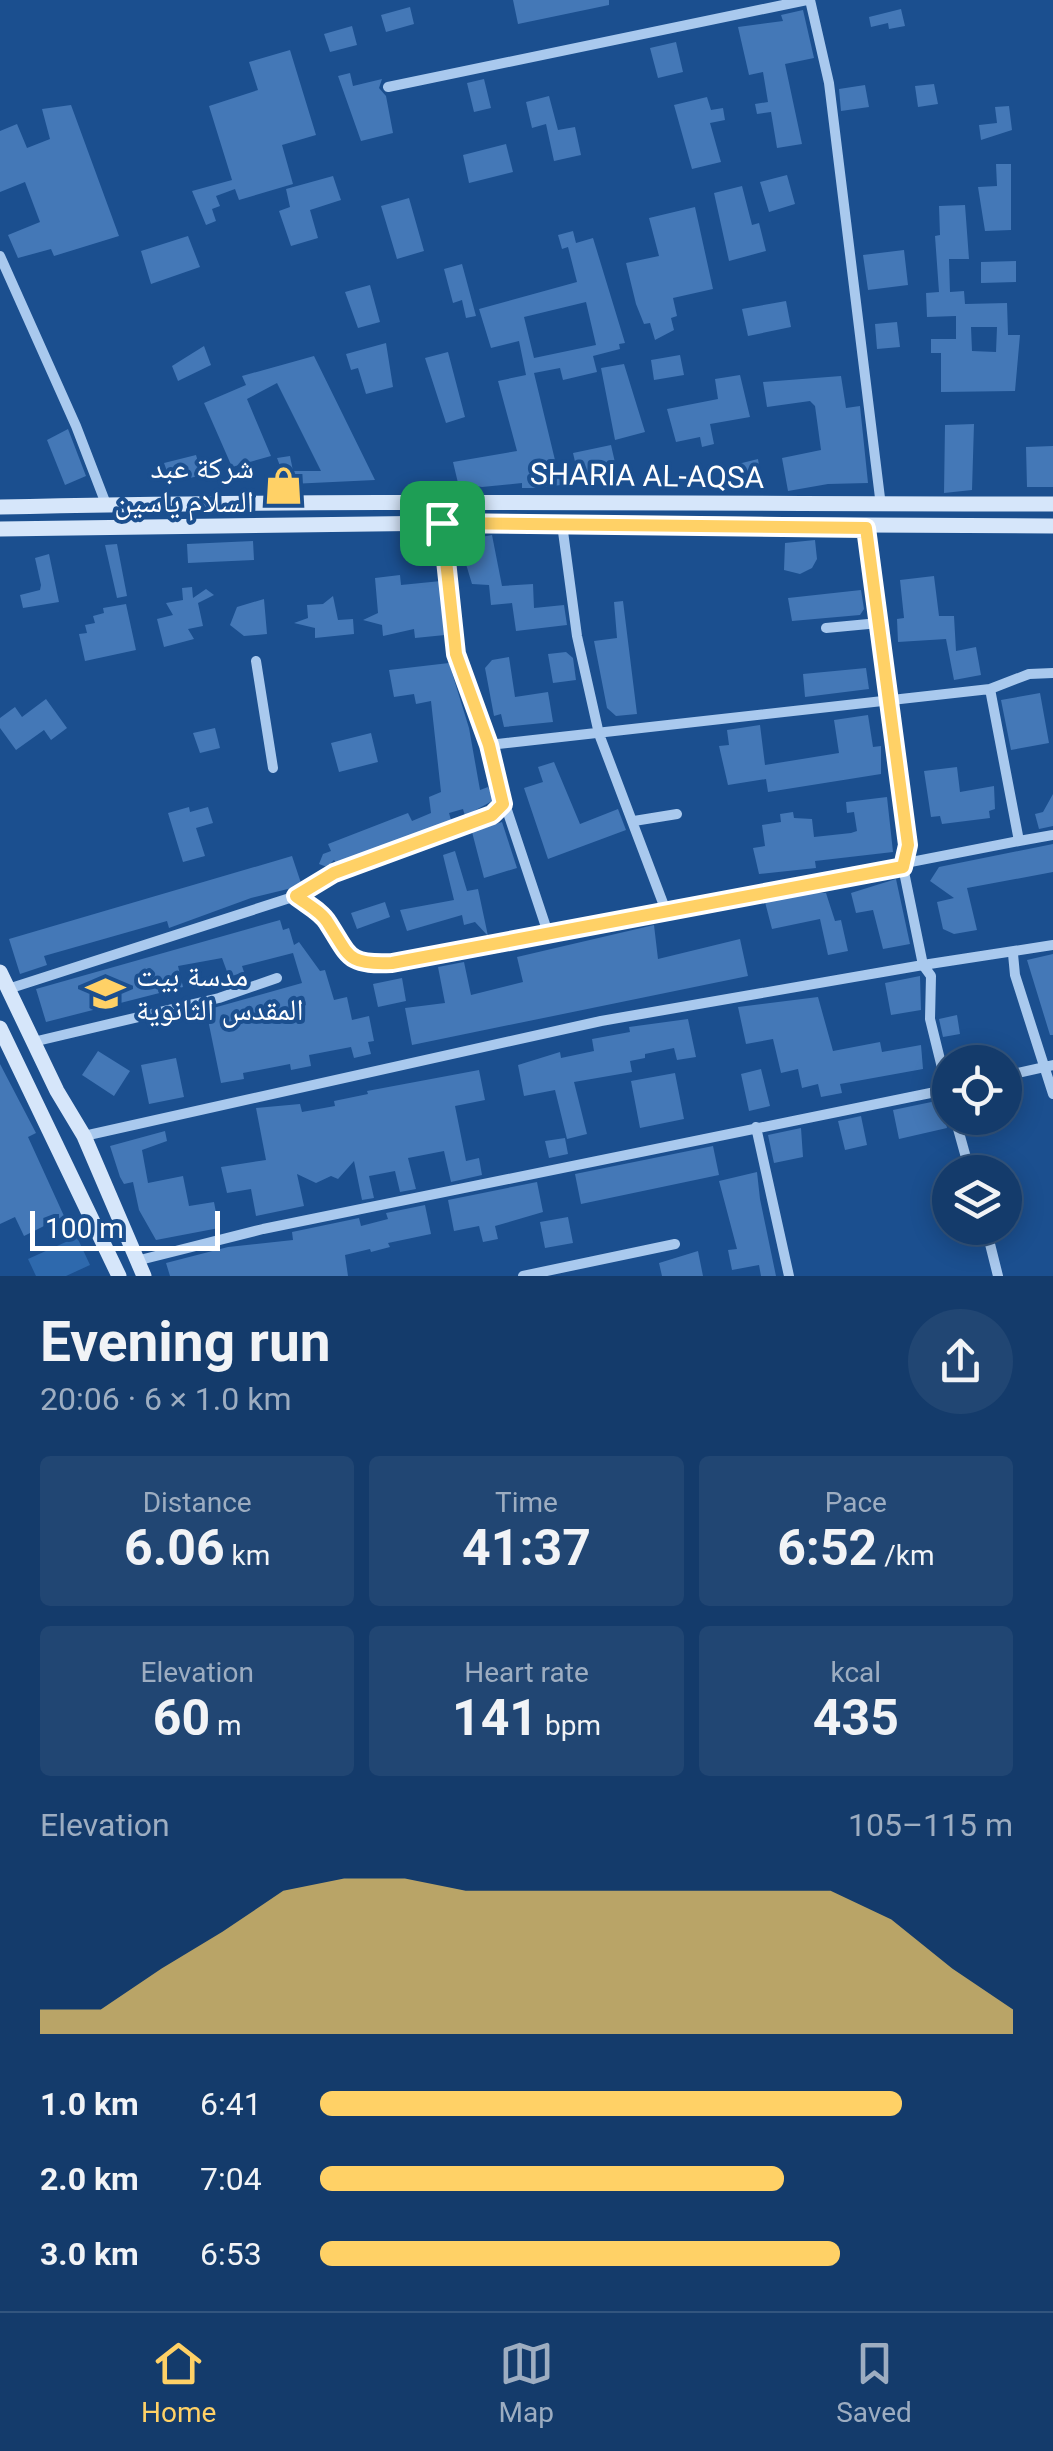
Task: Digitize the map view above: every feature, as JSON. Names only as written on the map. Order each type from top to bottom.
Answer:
[{"type":"main road","name":"SHARIA AL-AQSA","points":[[0,506],[443,500],[881,506],[1053,504]]},
{"type":"main road","name":"SHARIA AL-AQSA","points":[[0,529],[442,523],[1053,526]]},
{"type":"main road","points":[[0,972],[84,1136],[140,1268]]},
{"type":"main road","points":[[0,1028],[113,1274]]},
{"type":"street","points":[[388,87],[809,0],[828,83],[881,506]]},
{"type":"street","points":[[0,256],[76,426],[106,504]]},
{"type":"street","points":[[443,500],[456,654],[549,936]]},
{"type":"street","points":[[562,524],[577,636],[599,734],[666,911]]},
{"type":"street","points":[[866,528],[892,699],[908,845],[903,867],[923,966],[931,976],[930,1019],[937,1045]]},
{"type":"street","points":[[826,628],[880,624]]},
{"type":"street","points":[[256,661],[272,768]]},
{"type":"street","points":[[489,745],[990,689],[1028,674],[1053,672]]},
{"type":"street","points":[[990,689],[1019,841]]},
{"type":"street","points":[[8,989],[296,896],[334,873],[492,815],[503,804]]},
{"type":"street","points":[[634,821],[677,814]]},
{"type":"street","points":[[296,896],[327,920],[336,942],[362,964],[549,936],[1053,835]]},
{"type":"street","points":[[84,1136],[601,1021],[1053,945]]},
{"type":"street","points":[[1013,954],[1015,976],[1048,1066],[1053,1094]]},
{"type":"street","points":[[33,1042],[219,998],[278,978]]},
{"type":"street","points":[[1022,1072],[1048,1066]]},
{"type":"street","points":[[140,1268],[263,1229],[756,1127],[932,1096]]},
{"type":"street","points":[[756,1127],[788,1276]]},
{"type":"street","points":[[523,1276],[674,1244]]},
{"type":"street","points":[[990,1245],[998,1276]]},
{"type":"shaded area","points":[[77,1237],[90,1265],[66,1276],[36,1276],[28,1259]]},
{"type":"building","points":[[513,0],[609,0],[609,5],[518,24]]},
{"type":"building","points":[[410,7],[414,24],[386,32],[381,15]]},
{"type":"building","points":[[901,9],[905,26],[889,29],[888,23],[871,27],[869,17]]},
{"type":"building","points":[[803,10],[814,58],[785,64],[802,144],[777,148],[771,112],[757,114],[755,104],[768,102],[763,72],[749,75],[738,27],[783,21],[781,15]]},
{"type":"building","points":[[352,26],[357,45],[330,52],[324,34]]},
{"type":"building","points":[[676,42],[683,72],[658,78],[650,48]]},
{"type":"building","points":[[290,50],[316,135],[282,145],[293,184],[239,200],[235,189],[216,196],[220,206],[212,209],[216,221],[206,225],[192,191],[232,180],[209,106],[258,90],[249,62]]},
{"type":"building","points":[[350,73],[353,86],[382,79],[379,88],[386,96],[393,133],[361,141],[338,76]]},
{"type":"building","points":[[484,79],[491,108],[474,112],[467,83]]},
{"type":"building","points":[[934,84],[938,104],[918,107],[915,86]]},
{"type":"building","points":[[865,85],[869,107],[841,111],[839,89]]},
{"type":"building","points":[[549,96],[558,130],[575,127],[581,155],[554,161],[546,124],[532,128],[526,102]]},
{"type":"building","points":[[707,97],[711,110],[723,108],[725,120],[710,123],[721,162],[692,169],[674,105]]},
{"type":"building","points":[[71,105],[119,236],[54,256],[51,249],[18,258],[8,235],[40,222],[25,182],[0,192],[0,131],[17,124],[27,148],[50,139],[42,109]]},
{"type":"building","points":[[1009,106],[1012,130],[981,140],[979,125],[997,123],[995,107]]},
{"type":"building","points":[[506,144],[513,172],[469,183],[463,155]]},
{"type":"building","points":[[996,164],[1011,164],[1011,230],[985,231],[978,187],[997,186]]},
{"type":"building","points":[[787,175],[795,204],[769,212],[760,182]]},
{"type":"building","points":[[333,176],[341,200],[310,210],[318,238],[291,246],[279,211],[290,207],[286,189]]},
{"type":"building","points":[[742,186],[752,225],[759,223],[766,251],[729,261],[714,193]]},
{"type":"building","points":[[409,198],[424,251],[397,259],[381,206]]},
{"type":"building","points":[[965,205],[969,259],[949,259],[950,292],[964,291],[965,304],[1007,303],[1008,335],[1020,335],[1015,391],[941,392],[941,353],[931,353],[931,339],[956,339],[956,316],[927,317],[926,293],[939,292],[935,236],[940,235],[939,206]],"holes":[[[971,327],[997,327],[996,352],[972,351]]]},
{"type":"building","points":[[695,207],[713,289],[673,298],[677,316],[671,318],[674,330],[655,340],[650,323],[644,324],[636,304],[626,263],[659,256],[649,218]]},
{"type":"building","points":[[573,231],[576,243],[593,238],[625,343],[619,344],[620,349],[593,356],[597,372],[563,380],[560,368],[534,373],[561,485],[522,488],[522,483],[482,487],[458,483],[453,462],[517,451],[498,381],[526,375],[519,341],[491,348],[479,309],[577,282],[568,247],[562,249],[558,235]],"holes":[[[586,302],[596,345],[534,358],[524,317]]]},
{"type":"building","points":[[188,236],[200,267],[151,284],[141,251]]},
{"type":"building","points":[[904,250],[908,285],[868,290],[863,255]]},
{"type":"building","points":[[1016,261],[1016,282],[981,283],[981,262]]},
{"type":"building","points":[[462,264],[476,316],[466,318],[462,300],[453,303],[444,269]]},
{"type":"building","points":[[370,285],[380,322],[358,328],[345,292]]},
{"type":"building","points":[[786,301],[791,327],[748,336],[742,309]]},
{"type":"building","points":[[897,322],[900,347],[877,349],[875,324]]},
{"type":"building","points":[[386,343],[393,387],[366,394],[358,368],[351,370],[346,354]]},
{"type":"building","points":[[204,346],[211,365],[178,381],[172,366]]},
{"type":"building","points":[[448,352],[465,417],[446,423],[425,358]]},
{"type":"building","points":[[680,355],[684,375],[654,380],[651,360]]},
{"type":"building","points":[[314,356],[375,480],[291,484],[290,492],[277,458],[290,456],[293,471],[321,471],[277,383],[247,399],[271,456],[232,467],[204,403],[246,385],[242,376]]},
{"type":"building","points":[[624,364],[645,432],[615,440],[601,368]]},
{"type":"building","points":[[740,375],[750,417],[710,424],[714,444],[702,447],[700,437],[676,442],[667,409],[718,399],[715,379]]},
{"type":"building","points":[[841,376],[846,408],[860,406],[868,483],[788,491],[782,458],[821,450],[815,406],[810,401],[767,407],[763,382]]},
{"type":"building","points":[[974,424],[972,490],[944,493],[945,425]]},
{"type":"building","points":[[68,429],[86,476],[65,485],[47,440]]},
{"type":"building","points":[[611,445],[619,480],[580,483],[573,453]]},
{"type":"building","points":[[1053,446],[1053,487],[1027,487],[1026,447]]},
{"type":"building","points":[[196,455],[202,475],[178,481],[175,471],[168,474],[164,463]]},
{"type":"building","points":[[758,459],[762,485],[730,486],[726,467]]},
{"type":"building","points":[[492,535],[502,586],[533,584],[534,608],[564,605],[567,625],[516,631],[512,603],[491,605],[489,585],[472,584],[459,541]]},
{"type":"building","points":[[815,540],[817,559],[812,568],[800,574],[784,570],[785,543]]},
{"type":"building","points":[[253,541],[254,560],[188,563],[187,544]]},
{"type":"building","points":[[117,544],[127,596],[117,598],[105,545]]},
{"type":"building","points":[[49,554],[59,602],[23,608],[20,595],[40,590],[35,558]]},
{"type":"building","points":[[400,575],[401,585],[441,581],[445,635],[415,638],[414,629],[383,636],[382,625],[363,620],[378,613],[375,578]]},
{"type":"building","points":[[934,576],[939,616],[954,616],[956,651],[976,647],[981,675],[954,680],[946,639],[898,642],[897,619],[904,618],[900,580]]},
{"type":"building","points":[[192,587],[193,598],[206,589],[214,595],[198,603],[203,626],[188,629],[194,639],[164,647],[157,619],[173,615],[166,603],[183,600],[182,588]]},
{"type":"building","points":[[861,590],[864,609],[860,615],[792,621],[788,598]]},
{"type":"building","points":[[333,596],[338,620],[353,619],[354,634],[315,638],[315,628],[294,623],[308,618],[307,605],[323,604]]},
{"type":"building","points":[[264,599],[267,634],[244,636],[230,625],[237,607]]},
{"type":"building","points":[[623,601],[637,714],[616,716],[607,708],[594,641],[617,638],[614,602]]},
{"type":"building","points":[[126,604],[136,650],[85,661],[79,634],[87,633],[85,625],[95,623],[93,616],[104,613],[103,608]]},
{"type":"building","points":[[566,652],[573,658],[576,680],[553,683],[548,654]]},
{"type":"building","points":[[509,657],[515,697],[548,692],[553,722],[504,727],[501,714],[494,716],[485,668],[492,660]]},
{"type":"building","points":[[449,663],[469,728],[480,790],[488,787],[494,800],[465,816],[463,809],[449,813],[451,820],[336,863],[334,860],[327,867],[319,864],[323,854],[331,851],[328,844],[408,813],[412,821],[431,813],[429,797],[441,792],[431,701],[416,704],[414,694],[394,697],[389,670]]},
{"type":"building","points":[[866,668],[869,689],[805,697],[803,674]]},
{"type":"building","points":[[1040,693],[1049,743],[1011,750],[1001,700]]},
{"type":"building","points":[[46,699],[67,728],[51,740],[44,730],[16,750],[0,728],[0,718],[15,707],[22,717]]},
{"type":"building","points":[[868,715],[873,747],[881,746],[881,774],[768,792],[766,779],[728,785],[719,746],[729,745],[727,730],[760,725],[765,765],[839,753],[834,720]]},
{"type":"building","points":[[215,728],[220,748],[200,753],[193,733]]},
{"type":"building","points":[[371,733],[378,762],[339,772],[331,743]]},
{"type":"building","points":[[554,762],[580,824],[618,809],[626,830],[548,859],[524,788],[543,782],[538,767]]},
{"type":"building","points":[[957,767],[960,792],[994,786],[995,809],[989,811],[990,818],[942,824],[940,816],[931,817],[924,771]]},
{"type":"building","points":[[1053,794],[1053,826],[1039,829],[1035,814],[1043,812]]},
{"type":"building","points":[[887,797],[893,852],[815,861],[816,868],[759,874],[753,848],[765,846],[762,825],[781,822],[780,814],[793,812],[794,818],[812,819],[814,837],[851,833],[857,831],[854,812],[847,813],[846,802]]},
{"type":"building","points":[[189,807],[190,812],[208,807],[213,823],[196,828],[205,856],[183,862],[168,813]]},
{"type":"building","points":[[502,822],[517,868],[484,878],[472,832]]},
{"type":"building","points":[[1053,844],[1053,872],[967,888],[977,930],[954,934],[943,929],[937,902],[954,898],[930,881],[939,867]]},
{"type":"building","points":[[455,851],[467,891],[478,889],[488,936],[475,922],[464,925],[462,915],[407,931],[400,910],[454,900],[443,855]]},
{"type":"building","points":[[292,856],[301,883],[292,888],[251,898],[169,928],[167,921],[44,956],[47,965],[20,974],[9,939]]},
{"type":"building","points":[[896,879],[910,944],[883,949],[873,910],[856,913],[851,893]]},
{"type":"building","points":[[826,893],[835,921],[841,920],[848,951],[828,955],[820,919],[772,929],[765,902]]},
{"type":"building","points":[[385,902],[390,917],[357,929],[351,913]]},
{"type":"building","points":[[280,920],[283,930],[289,928],[294,945],[299,942],[320,971],[325,970],[334,1000],[347,997],[352,1020],[369,1016],[374,1041],[368,1042],[371,1054],[354,1058],[351,1047],[309,1055],[311,1066],[291,1070],[290,1064],[243,1073],[244,1079],[221,1083],[206,1010],[302,983],[293,953],[242,966],[244,972],[229,977],[222,958],[178,966],[183,987],[46,1022],[36,989]]},
{"type":"building","points":[[654,925],[658,959],[740,939],[748,976],[412,1045],[405,1008],[445,1003],[438,967],[464,962],[471,995],[523,982],[517,957]]},
{"type":"building","points":[[1053,954],[1053,1035],[1050,1035],[1027,960]]},
{"type":"building","points":[[920,976],[921,1010],[891,1015],[885,983]]},
{"type":"building","points":[[402,978],[406,1001],[378,1007],[373,984]]},
{"type":"building","points":[[818,997],[833,1051],[880,1042],[882,1052],[921,1045],[923,1069],[840,1084],[842,1093],[821,1097],[818,1084],[802,1088],[798,1069],[781,1073],[773,1039],[746,1044],[738,1007]]},
{"type":"building","points":[[957,1015],[960,1034],[943,1037],[939,1019]]},
{"type":"building","points":[[688,1019],[696,1057],[677,1060],[674,1048],[630,1061],[632,1072],[574,1082],[587,1134],[567,1139],[555,1090],[524,1096],[518,1065],[560,1052],[561,1058],[594,1051],[592,1039],[630,1032],[629,1027]]},
{"type":"building","points":[[98,1051],[130,1071],[114,1096],[82,1075]]},
{"type":"building","points":[[176,1058],[184,1097],[149,1104],[141,1065]]},
{"type":"building","points":[[0,1064],[36,1133],[28,1137],[64,1216],[24,1236],[15,1217],[0,1224]]},
{"type":"building","points":[[761,1069],[770,1106],[749,1111],[741,1074]]},
{"type":"building","points":[[479,1070],[485,1100],[455,1106],[466,1161],[479,1158],[482,1175],[451,1182],[444,1151],[408,1158],[416,1189],[400,1192],[395,1171],[369,1176],[374,1198],[362,1200],[354,1161],[338,1179],[331,1176],[316,1183],[297,1174],[304,1206],[256,1216],[251,1189],[227,1193],[221,1167],[266,1160],[256,1108],[300,1104],[302,1112],[335,1106],[334,1101],[368,1094],[367,1091]]},
{"type":"building","points":[[675,1073],[684,1119],[640,1128],[631,1081]]},
{"type":"building","points":[[932,1102],[932,1131],[899,1139],[893,1110]]},
{"type":"building","points":[[861,1116],[867,1145],[845,1150],[838,1121]]},
{"type":"building","points":[[801,1128],[803,1157],[774,1163],[768,1135]]},
{"type":"building","points":[[165,1131],[167,1141],[142,1150],[148,1183],[183,1176],[189,1206],[214,1202],[219,1228],[156,1240],[139,1210],[133,1182],[124,1184],[120,1177],[110,1146]]},
{"type":"building","points":[[565,1138],[568,1154],[549,1158],[545,1141]]},
{"type":"building","points":[[713,1146],[719,1175],[581,1204],[575,1174]]},
{"type":"building","points":[[757,1172],[776,1276],[761,1276],[759,1265],[732,1270],[728,1250],[737,1249],[719,1181]]},
{"type":"building","points":[[537,1182],[543,1212],[495,1226],[498,1239],[483,1242],[479,1226],[454,1231],[448,1200]]},
{"type":"building","points":[[425,1205],[431,1234],[388,1243],[390,1247],[371,1252],[370,1249],[345,1255],[348,1276],[170,1276],[166,1263],[228,1247],[293,1240],[292,1232],[359,1218],[361,1226],[388,1219],[386,1213]]},
{"type":"building","points":[[568,1217],[573,1243],[545,1248],[540,1222]]},
{"type":"building","points":[[698,1251],[703,1276],[662,1276],[659,1263]]},
{"type":"place","name":"شركة عبد السلام ياسين","points":[[284,485]]},
{"type":"place","name":"مدسة بيت المقدس الثانوية","points":[[106,993]]},
{"type":"route","points":[[442,523],[866,528],[892,699],[908,845],[903,867],[392,963],[362,964],[347,955],[336,942],[327,920],[296,896],[334,873],[492,815],[503,804],[489,745],[456,654],[442,523]]}]
